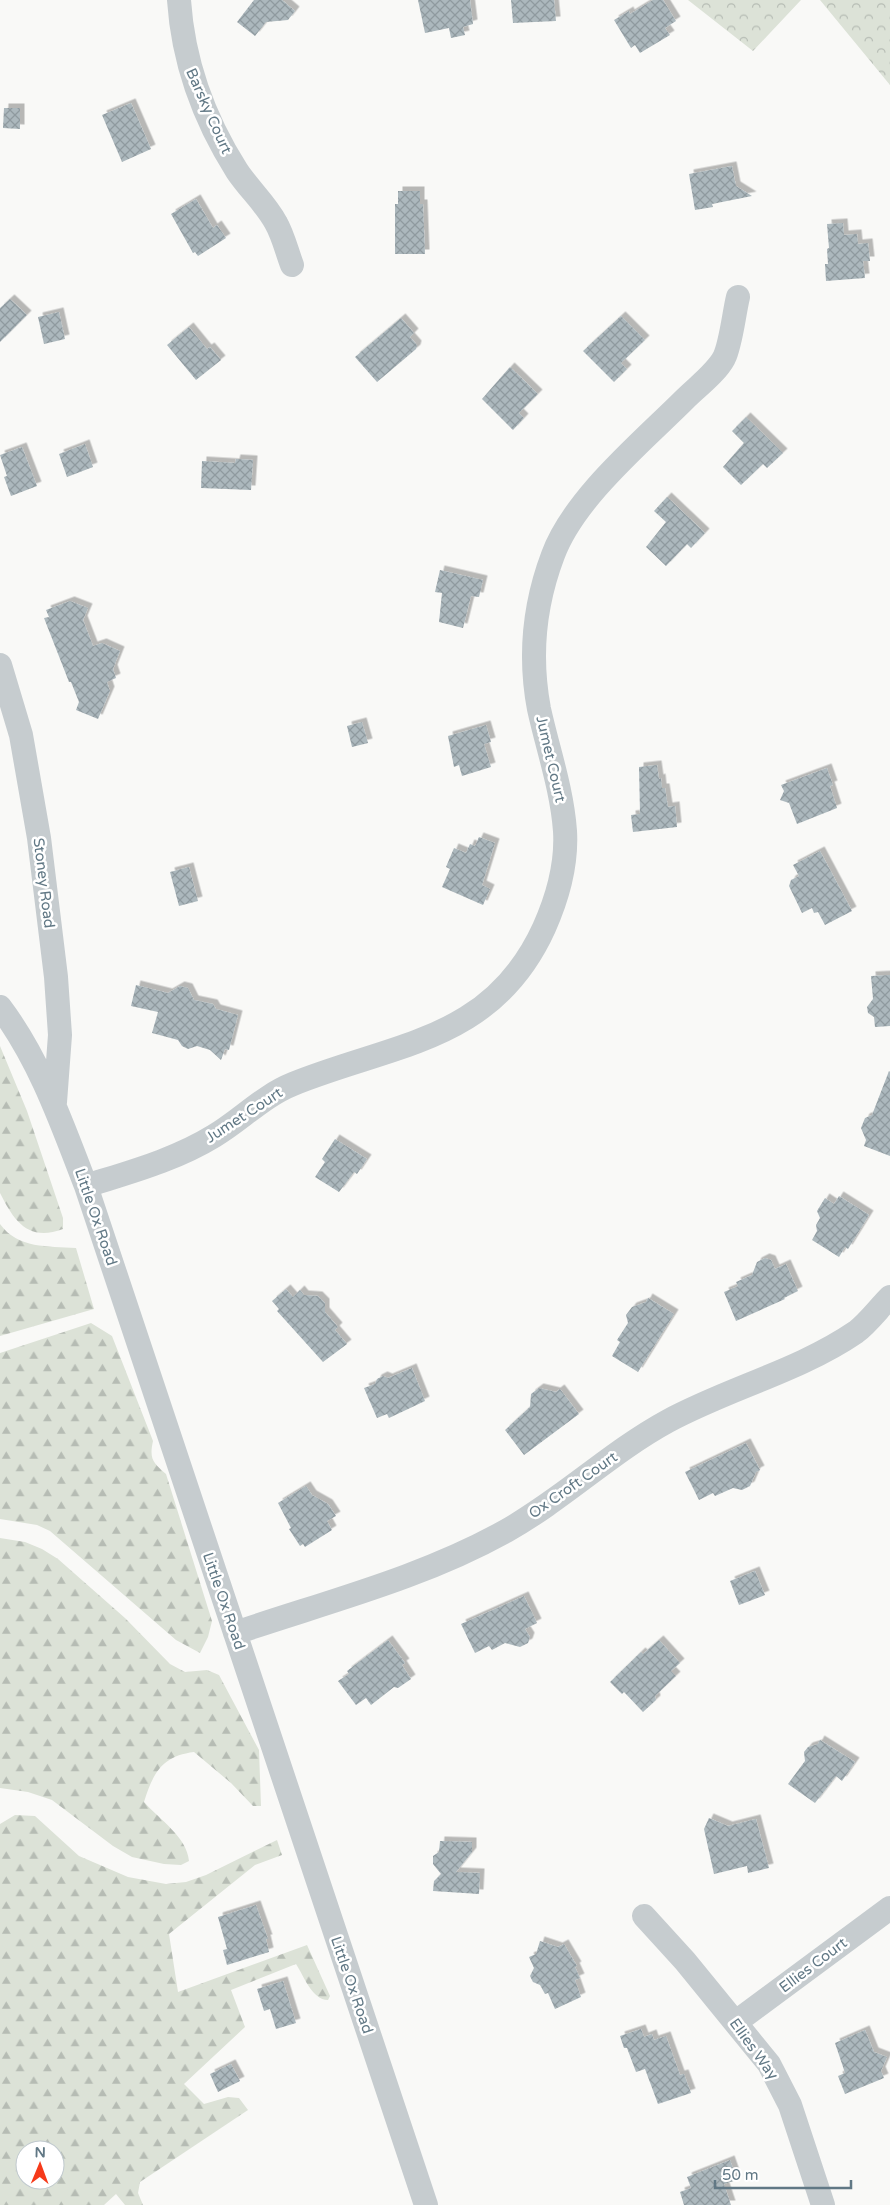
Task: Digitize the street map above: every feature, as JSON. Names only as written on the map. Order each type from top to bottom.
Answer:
[{"type":"street","name":"Barsky Court","points":[[179,0],[180,26],[189,67],[200,98],[218,138],[238,172],[276,223],[292,265]]},
{"type":"street","name":"Jumet Court","points":[[86,1186],[188,1150],[217,1134],[254,1107],[290,1085],[444,1032],[487,1005],[519,971],[534,949],[553,908],[560,886],[565,835],[561,790],[539,708],[534,667],[535,623],[544,579],[558,539],[581,505],[724,358],[738,297]]},
{"type":"street","name":"Stoney Road","points":[[0,665],[21,735],[39,838],[56,977],[60,1035],[55,1104]]},
{"type":"street","name":"Little Ox Road","points":[[0,1007],[29,1050],[55,1104],[86,1186],[426,2205]]},
{"type":"street","name":"Ox Croft Court","points":[[235,1633],[415,1573],[506,1531],[631,1444],[666,1422],[700,1404],[814,1356],[857,1331],[890,1297]]},
{"type":"street","name":"Ellies Court","points":[[736,2022],[890,1908]]},
{"type":"street","name":"Ellies Way","points":[[644,1916],[736,2022],[769,2064],[790,2105],[823,2205]]},
{"type":"green space","points":[[688,0],[801,0],[753,51]]},
{"type":"green space","points":[[820,0],[890,0],[890,85]]},
{"type":"green space","points":[[0,1046],[27,1111],[63,1218],[63,1229],[40,1233],[31,1231],[17,1220],[0,1193]]},
{"type":"green space","points":[[0,1224],[16,1238],[34,1245],[76,1248],[94,1309],[0,1336]]},
{"type":"green space","points":[[91,1323],[112,1336],[153,1441],[153,1460],[166,1474],[212,1621],[208,1637],[200,1653],[176,1640],[50,1531],[37,1525],[0,1519],[0,1353]]},
{"type":"green space","points":[[0,1538],[25,1542],[42,1549],[58,1559],[125,1618],[170,1664],[185,1672],[207,1670],[219,1675],[259,1750],[261,1806],[253,1806],[231,1783],[194,1752],[174,1757],[166,1762],[155,1774],[144,1802],[178,1836],[187,1852],[189,1861],[181,1865],[164,1864],[132,1857],[113,1846],[52,1800],[28,1792],[0,1788]]},
{"type":"green space","points":[[15,1815],[35,1816],[79,1856],[128,1877],[166,1884],[186,1882],[206,1875],[277,1840],[282,1855],[255,1865],[169,1934],[178,1992],[307,1945],[330,1996],[328,2000],[317,1996],[296,1964],[231,1990],[245,2027],[184,2084],[204,2104],[228,2097],[239,2098],[248,2110],[140,2182],[138,2193],[143,2205],[125,2205],[116,2194],[104,2205],[0,2205],[0,1824]]},
{"type":"building","points":[[254,0],[282,0],[295,11],[288,20],[266,22],[255,36],[237,22]]},
{"type":"building","points":[[418,0],[470,0],[473,24],[463,27],[465,35],[451,38],[449,28],[425,33]]},
{"type":"building","points":[[511,0],[554,0],[556,21],[513,23]]},
{"type":"building","points":[[653,0],[663,0],[676,21],[665,28],[670,35],[640,53],[635,45],[631,48],[614,20],[629,11],[630,14]]},
{"type":"building","points":[[131,103],[151,149],[122,162],[102,115]]},
{"type":"building","points":[[4,108],[20,108],[20,129],[3,128]]},
{"type":"building","points":[[732,166],[736,186],[752,196],[712,204],[713,207],[695,210],[689,174]]},
{"type":"building","points":[[398,191],[420,191],[420,204],[423,204],[425,254],[395,254],[395,204],[398,204]]},
{"type":"building","points":[[196,199],[213,228],[217,225],[226,238],[198,256],[195,252],[193,253],[171,214]]},
{"type":"building","points":[[843,223],[844,235],[857,234],[858,244],[868,243],[870,261],[863,261],[865,278],[826,281],[825,264],[828,264],[827,249],[829,248],[827,224]]},
{"type":"building","points":[[10,299],[27,315],[0,342],[0,308]]},
{"type":"building","points":[[59,312],[65,339],[44,344],[38,317]]},
{"type":"building","points":[[621,316],[645,340],[621,363],[627,369],[614,382],[583,351]]},
{"type":"building","points":[[401,318],[414,333],[410,337],[417,345],[416,349],[377,382],[355,357]]},
{"type":"building","points":[[189,327],[207,349],[210,347],[221,360],[196,380],[167,345]]},
{"type":"building","points":[[510,367],[538,394],[519,413],[524,418],[513,430],[482,399]]},
{"type":"building","points":[[746,417],[783,453],[767,468],[763,464],[741,485],[723,467],[744,443],[732,431]]},
{"type":"building","points":[[85,444],[93,467],[67,477],[59,454]]},
{"type":"building","points":[[22,447],[37,486],[11,496],[4,477],[7,476],[0,455]]},
{"type":"building","points":[[236,459],[253,460],[251,490],[201,488],[202,461],[235,463]]},
{"type":"building","points":[[667,497],[705,533],[691,548],[687,544],[666,566],[646,547],[666,522],[654,511]]},
{"type":"building","points":[[440,570],[483,580],[479,597],[471,596],[463,628],[439,622],[442,593],[435,592]]},
{"type":"building","points":[[70,601],[88,608],[83,620],[93,646],[102,643],[120,651],[113,669],[116,678],[107,682],[110,691],[98,719],[76,710],[79,702],[71,682],[69,682],[44,618],[49,617],[46,610]]},
{"type":"building","points":[[362,722],[368,743],[352,747],[347,726]]},
{"type":"building","points":[[486,725],[491,742],[484,744],[491,767],[462,776],[459,765],[454,767],[448,736]]},
{"type":"building","points":[[657,765],[662,788],[665,788],[668,807],[675,806],[677,827],[633,832],[631,815],[640,814],[639,767]]},
{"type":"building","points":[[827,768],[833,785],[830,786],[837,808],[797,824],[789,803],[780,800],[784,791],[781,785]]},
{"type":"building","points":[[479,837],[495,843],[482,885],[490,889],[483,905],[442,887],[450,869],[446,867],[454,848],[466,853],[470,844],[475,846]]},
{"type":"building","points":[[820,851],[852,911],[825,925],[818,912],[814,913],[812,908],[802,913],[789,886],[791,880],[799,876],[793,865]]},
{"type":"building","points":[[189,867],[198,901],[179,906],[170,872]]},
{"type":"building","points":[[890,975],[890,1026],[875,1027],[874,1017],[868,1013],[867,1007],[873,999],[871,976]]},
{"type":"building","points":[[136,985],[168,993],[180,986],[188,988],[194,1000],[213,1004],[216,1009],[238,1015],[229,1050],[225,1049],[221,1060],[210,1050],[197,1046],[188,1049],[182,1046],[178,1040],[152,1033],[158,1012],[131,1006]]},
{"type":"building","points":[[889,1071],[890,1156],[864,1146],[866,1140],[861,1128],[865,1118],[872,1115]]},
{"type":"building","points":[[335,1139],[367,1159],[357,1174],[354,1172],[339,1192],[315,1177],[325,1162],[322,1159]]},
{"type":"building","points":[[839,1196],[869,1215],[848,1249],[845,1247],[839,1257],[812,1240],[817,1231],[816,1225],[820,1218],[817,1211],[825,1198],[834,1204]]},
{"type":"building","points":[[765,1258],[771,1260],[775,1269],[786,1264],[798,1291],[785,1299],[736,1321],[724,1292],[738,1286],[736,1282],[752,1275],[757,1262]]},
{"type":"building","points":[[286,1289],[293,1297],[300,1290],[304,1295],[318,1296],[325,1303],[325,1312],[338,1327],[335,1330],[347,1344],[323,1362],[277,1311],[279,1309],[272,1301]]},
{"type":"building","points":[[648,1298],[674,1314],[638,1372],[612,1356],[620,1342],[617,1340],[628,1323],[626,1315],[632,1307],[646,1302]]},
{"type":"building","points":[[412,1368],[425,1401],[389,1418],[387,1414],[377,1418],[364,1388],[375,1384],[377,1379],[383,1376],[388,1378]]},
{"type":"building","points":[[539,1388],[556,1392],[560,1389],[579,1414],[524,1455],[505,1430],[530,1407],[531,1394]]},
{"type":"building","points":[[746,1443],[760,1470],[756,1472],[750,1486],[742,1490],[733,1488],[715,1496],[713,1493],[699,1500],[685,1472]]},
{"type":"building","points":[[306,1486],[312,1495],[328,1504],[336,1516],[327,1521],[332,1530],[305,1547],[303,1544],[300,1546],[289,1529],[291,1528],[278,1503]]},
{"type":"building","points":[[755,1571],[765,1595],[739,1605],[730,1581]]},
{"type":"building","points":[[524,1596],[537,1623],[525,1629],[530,1637],[528,1643],[520,1647],[505,1643],[492,1650],[489,1646],[475,1653],[461,1624]]},
{"type":"building","points":[[388,1640],[405,1663],[402,1665],[411,1679],[398,1688],[394,1687],[371,1705],[366,1698],[356,1705],[338,1681],[349,1674],[347,1671]]},
{"type":"building","points":[[659,1640],[680,1663],[671,1671],[676,1676],[655,1696],[656,1700],[643,1712],[624,1692],[622,1694],[610,1682],[641,1652],[643,1654]]},
{"type":"building","points":[[820,1740],[855,1762],[842,1781],[836,1776],[815,1803],[788,1784],[805,1761],[804,1752],[808,1747],[818,1744]]},
{"type":"building","points":[[709,1818],[728,1826],[756,1819],[769,1868],[748,1873],[747,1866],[714,1874],[704,1829]]},
{"type":"building","points":[[440,1841],[472,1842],[472,1852],[456,1872],[480,1873],[479,1894],[433,1891],[434,1881],[441,1874],[433,1864],[433,1856],[439,1852]]},
{"type":"building","points":[[256,1905],[268,1939],[266,1939],[269,1952],[227,1965],[223,1950],[227,1949],[218,1917]]},
{"type":"building","points":[[540,1941],[558,1947],[564,1944],[577,1966],[575,1967],[580,1978],[575,1980],[581,1997],[555,2009],[548,1993],[545,1994],[540,1985],[533,1982],[530,1976],[534,1968],[529,1957],[536,1954]]},
{"type":"building","points":[[283,1981],[296,2023],[276,2029],[270,2009],[264,2011],[257,1989]]},
{"type":"building","points":[[641,2029],[644,2037],[652,2034],[654,2040],[666,2036],[680,2075],[684,2074],[691,2093],[658,2104],[645,2069],[636,2072],[627,2048],[624,2048],[620,2036]]},
{"type":"building","points":[[865,2030],[874,2052],[887,2057],[881,2071],[884,2078],[845,2094],[838,2076],[845,2073],[835,2043]]},
{"type":"building","points":[[231,2064],[240,2081],[218,2092],[210,2074]]},
{"type":"building","points":[[730,2160],[737,2180],[724,2184],[731,2205],[684,2205],[680,2192],[691,2188],[687,2177]]}]
